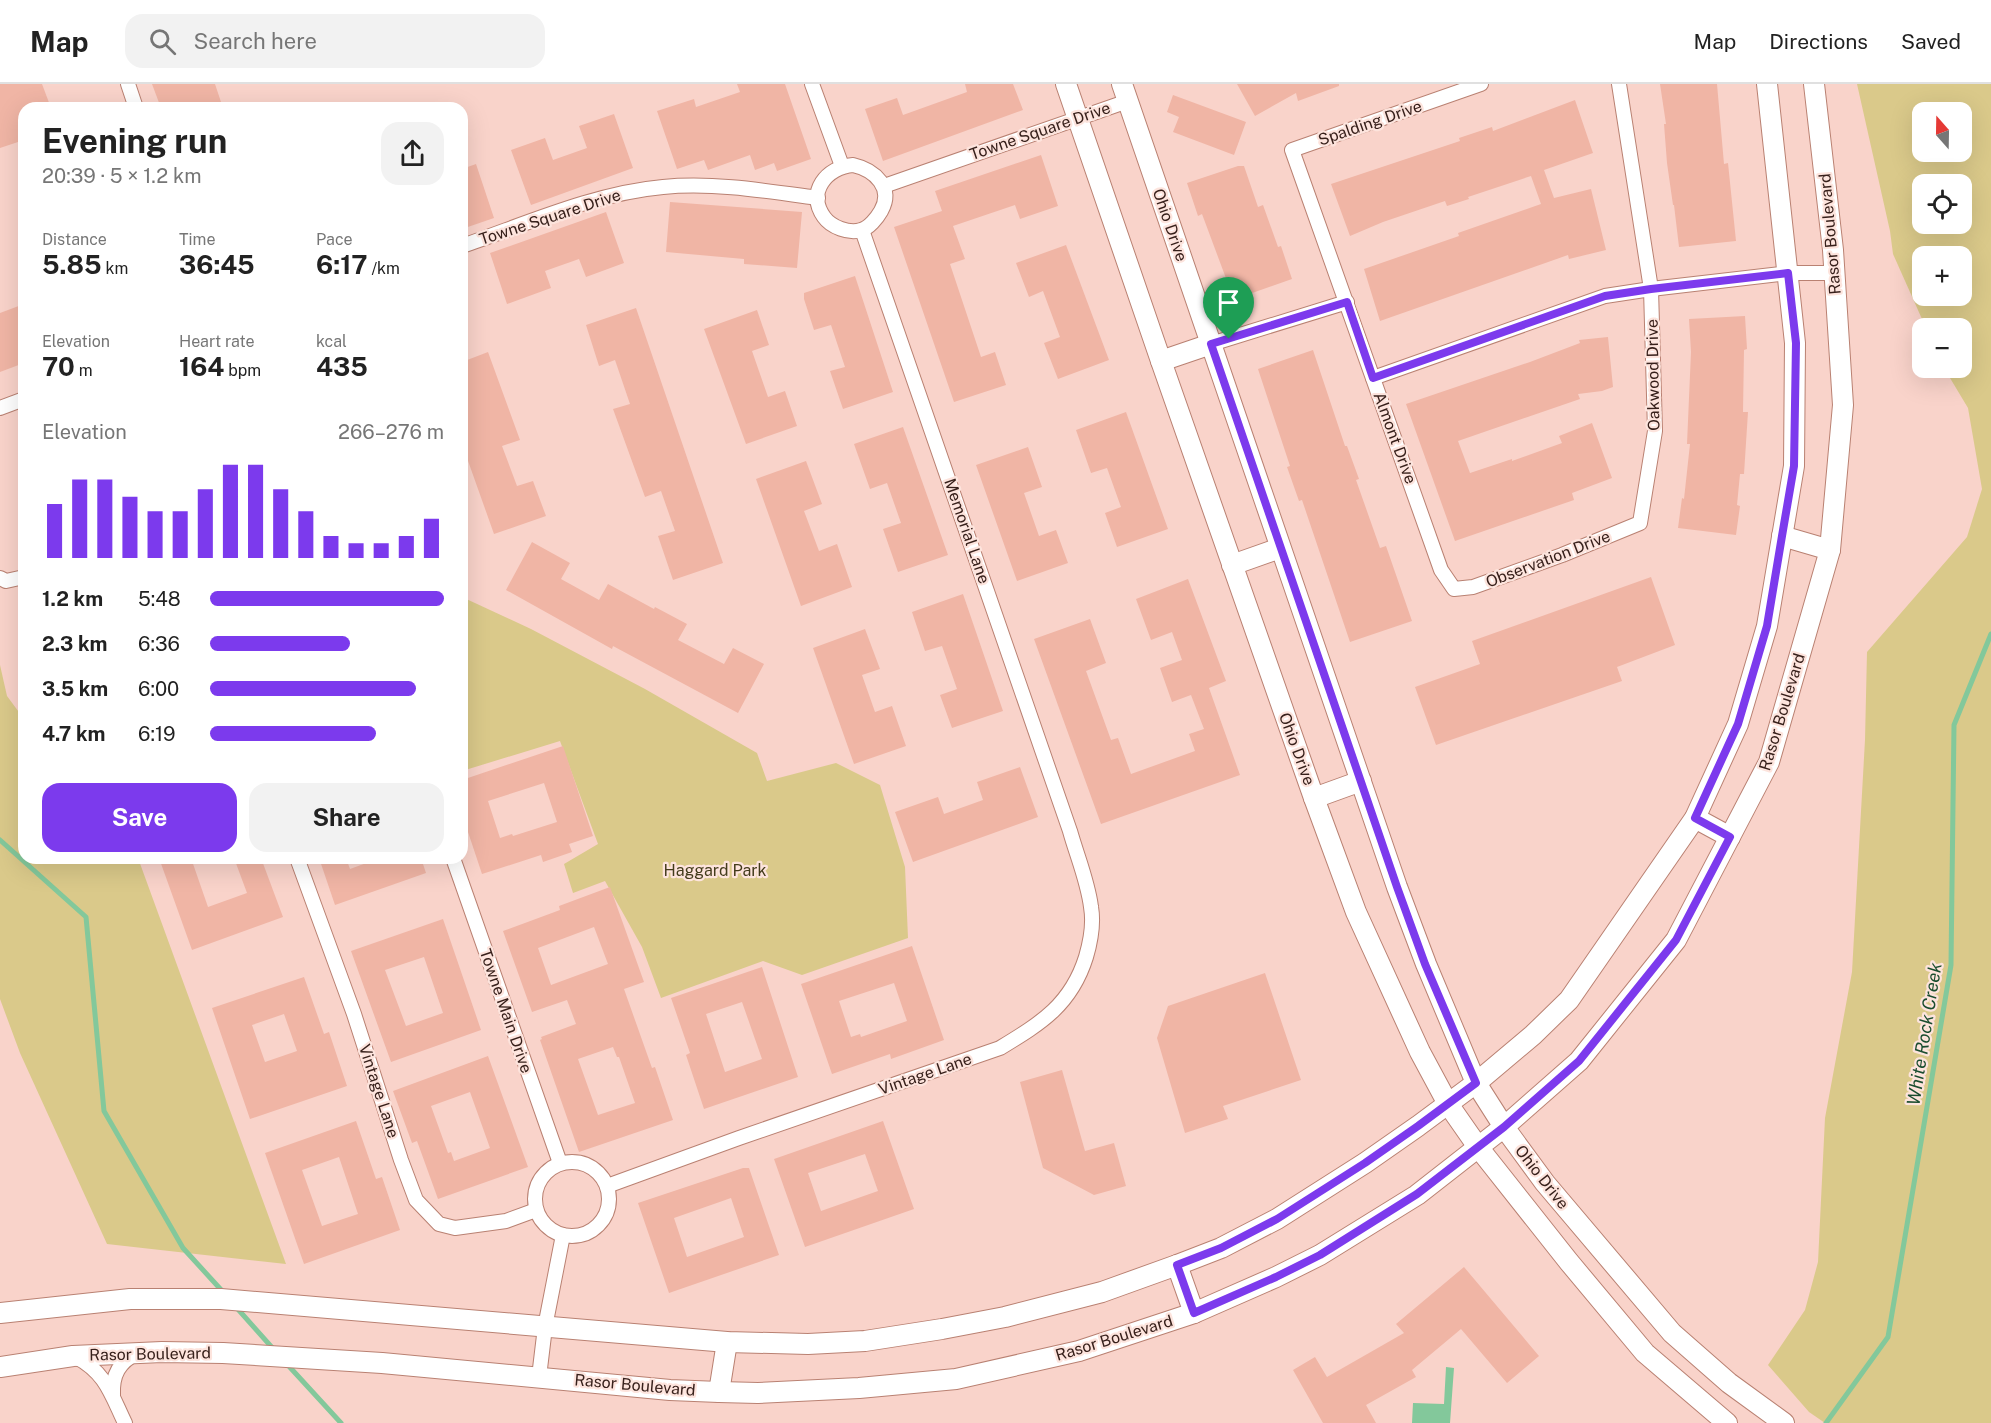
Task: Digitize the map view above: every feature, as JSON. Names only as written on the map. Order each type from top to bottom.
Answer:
[{"type":"main road","name":"Ohio Drive","points":[[1066,84],[1314,798],[1356,912],[1420,1052],[1448,1104],[1478,1147],[1569,1262],[1645,1353],[1727,1423]]},
{"type":"main road","points":[[0,1313],[98,1302],[222,1299],[727,1342],[773,1344],[865,1341],[1005,1317],[1093,1294],[1177,1265],[1221,1248],[1277,1219],[1365,1163],[1476,1083],[1533,1035],[1569,1000],[1695,818],[1738,724],[1767,626],[1794,466],[1796,343],[1767,84]]},
{"type":"main road","name":"Rasor Boulevard","points":[[0,1367],[73,1356],[162,1352],[305,1358],[670,1390],[719,1392],[758,1393],[859,1388],[956,1379],[1078,1351],[1194,1313],[1320,1255],[1417,1194],[1504,1127],[1579,1061],[1676,940],[1769,762],[1830,550],[1843,405],[1835,273],[1814,84]]},
{"type":"main road","name":"Ohio Drive","points":[[1125,92],[1425,964],[1476,1083],[1504,1127],[1545,1183],[1672,1333],[1729,1383],[1784,1423]]},
{"type":"main road","points":[[1161,361],[1211,344]]},
{"type":"main road","points":[[1782,536],[1830,550]]},
{"type":"main road","points":[[1233,565],[1280,548]]},
{"type":"main road","points":[[1314,798],[1361,781]]},
{"type":"main road","points":[[1695,818],[1730,837]]},
{"type":"main road","points":[[1177,1265],[1194,1313]]},
{"type":"main road","points":[[719,1392],[727,1342]]},
{"type":"street","points":[[128,84],[134,102]]},
{"type":"street","points":[[812,84],[842,166]]},
{"type":"street","name":"Spalding Drive","points":[[1292,150],[1481,84]]},
{"type":"street","name":"Oakwood Drive","points":[[1619,84],[1651,289],[1656,431],[1640,523]]},
{"type":"street","name":"Towne Square Drive","points":[[884,186],[1078,118],[1125,92]]},
{"type":"street","name":"Almont Drive","points":[[1292,150],[1441,570],[1454,589]]},
{"type":"street","points":[[842,166],[864,167],[875,174],[884,186],[885,200],[881,211],[872,223],[862,230],[839,229],[824,217],[819,208],[818,198],[821,184],[829,172],[842,166]]},
{"type":"street","name":"Towne Square Drive","points":[[468,244],[568,209],[627,192],[664,186],[739,188],[818,198]]},
{"type":"street","name":"Memorial Lane","points":[[862,230],[1070,831]]},
{"type":"street","points":[[1373,378],[1605,296],[1788,273],[1835,273]]},
{"type":"street","points":[[1211,344],[1347,302]]},
{"type":"street","points":[[0,408],[18,401]]},
{"type":"street","name":"Observation Drive","points":[[1454,589],[1473,588],[1640,523]]},
{"type":"street","points":[[0,578],[6,580],[18,578]]},
{"type":"street","name":"Vintage Lane","points":[[607,1186],[1000,1048],[1033,1028],[1058,1007],[1074,987],[1090,945],[1093,925],[1091,904],[1070,831]]},
{"type":"street","name":"Vintage Lane","points":[[299,864],[354,1014],[416,1200],[439,1224],[455,1228],[507,1221],[536,1210]]},
{"type":"street","name":"Towne Main Drive","points":[[455,864],[560,1163]]},
{"type":"street","points":[[573,1161],[586,1165],[598,1172],[607,1186],[609,1202],[607,1212],[597,1226],[584,1234],[563,1235],[547,1227],[536,1210],[534,1196],[539,1181],[545,1172],[560,1163],[573,1161]]},
{"type":"street","points":[[539,1377],[545,1327],[563,1235]]},
{"type":"street","points":[[113,1397],[115,1375],[120,1365],[138,1352]]},
{"type":"street","points":[[73,1356],[91,1365],[104,1379],[125,1423]]},
{"type":"green space","points":[[1857,84],[1991,84],[1991,1423],[1825,1423],[1809,1412],[1768,1365],[1805,1310],[1818,1262],[1825,1118],[1852,972],[1865,740],[1867,652],[1967,537],[1982,489],[1968,408],[1950,378],[1972,378],[1972,318],[1922,318],[1916,306],[1972,306],[1972,246],[1912,246],[1912,297],[1893,254],[1890,231]]},
{"type":"green space","name":"Haggard Park","points":[[468,600],[531,629],[645,689],[757,753],[767,781],[836,763],[880,785],[905,867],[908,938],[802,975],[763,961],[661,998],[642,947],[605,881],[573,893],[564,864],[598,844],[560,741],[468,769]]},
{"type":"green space","points":[[0,665],[7,696],[18,711],[18,864],[140,864],[286,1264],[107,1244],[20,1053],[0,999]]},
{"type":"shaded area","points":[[1446,1367],[1454,1368],[1450,1423],[1412,1423],[1413,1403],[1444,1404]]},
{"type":"building","points":[[0,84],[42,84],[49,102],[18,102],[18,142],[0,148]]},
{"type":"building","points":[[152,84],[215,84],[221,102],[159,102]]},
{"type":"building","points":[[737,84],[785,84],[811,159],[777,171],[774,163],[755,170],[750,155],[708,170],[704,160],[677,169],[657,111],[694,99],[696,107],[740,92]]},
{"type":"building","points":[[965,84],[1013,84],[1023,110],[883,161],[865,109],[897,98],[903,115],[967,92]]},
{"type":"building","points":[[1237,84],[1339,84],[1339,86],[1298,101],[1296,93],[1255,116]]},
{"type":"building","points":[[1660,84],[1717,84],[1724,164],[1728,163],[1736,241],[1679,247],[1667,163],[1664,124],[1666,124]]},
{"type":"building","points":[[1173,95],[1246,122],[1234,155],[1173,132],[1179,117],[1167,112]]},
{"type":"building","points":[[1575,100],[1593,153],[1544,170],[1554,198],[1591,189],[1606,250],[1569,259],[1568,255],[1380,321],[1364,269],[1541,204],[1531,176],[1447,206],[1445,201],[1350,236],[1331,184],[1460,141],[1459,138],[1492,127],[1493,131]]},
{"type":"building","points":[[614,114],[633,168],[531,205],[511,150],[545,138],[553,160],[587,148],[579,126]]},
{"type":"building","points":[[1041,155],[1058,206],[1020,219],[1015,205],[953,226],[965,259],[950,264],[981,357],[995,352],[1006,385],[954,402],[894,227],[942,211],[935,191]]},
{"type":"building","points":[[476,164],[494,218],[468,227],[468,167]]},
{"type":"building","points":[[1244,166],[1258,207],[1263,205],[1292,279],[1238,298],[1232,279],[1227,281],[1202,214],[1198,216],[1187,183]]},
{"type":"building","points":[[670,202],[802,212],[797,268],[744,264],[744,259],[666,252]]},
{"type":"building","points":[[606,212],[624,263],[586,277],[579,259],[545,271],[551,288],[507,304],[490,253]]},
{"type":"building","points":[[1066,245],[1109,360],[1058,379],[1044,343],[1060,337],[1043,291],[1029,297],[1016,263]]},
{"type":"building","points":[[855,276],[893,392],[843,409],[830,371],[845,367],[831,325],[814,330],[804,293]]},
{"type":"building","points":[[18,306],[18,365],[0,372],[0,313]]},
{"type":"building","points":[[636,308],[723,563],[673,580],[658,536],[675,531],[661,491],[645,497],[613,409],[630,404],[615,360],[599,366],[586,325]]},
{"type":"building","points":[[757,310],[769,345],[752,351],[768,397],[785,391],[797,426],[746,444],[704,329]]},
{"type":"building","points":[[1745,316],[1747,349],[1744,350],[1743,412],[1748,412],[1744,474],[1740,474],[1737,505],[1740,506],[1736,535],[1678,528],[1682,498],[1684,499],[1690,444],[1687,444],[1691,352],[1689,319]]},
{"type":"building","points":[[1608,337],[1613,387],[1578,394],[1580,399],[1458,441],[1470,473],[1562,443],[1559,436],[1592,423],[1612,478],[1572,493],[1574,500],[1455,541],[1406,404],[1530,362],[1580,343],[1579,340]]},
{"type":"building","points":[[1313,350],[1345,446],[1347,446],[1359,479],[1356,480],[1380,548],[1386,546],[1412,621],[1350,642],[1302,500],[1299,501],[1287,467],[1290,466],[1258,369]]},
{"type":"building","points":[[488,352],[520,440],[502,446],[517,486],[533,481],[546,516],[494,534],[468,461],[468,360]]},
{"type":"building","points":[[1126,412],[1168,529],[1117,547],[1105,513],[1121,507],[1107,468],[1091,473],[1076,430]]},
{"type":"building","points":[[903,427],[948,555],[898,572],[883,529],[901,523],[887,483],[870,489],[854,444]]},
{"type":"building","points":[[1028,447],[1042,487],[1024,493],[1039,536],[1056,530],[1068,563],[1017,581],[976,465]]},
{"type":"building","points":[[806,461],[822,504],[804,511],[819,551],[837,544],[852,587],[801,606],[756,479]]},
{"type":"building","points":[[532,542],[570,563],[561,579],[599,600],[608,584],[687,624],[678,640],[724,664],[733,648],[764,664],[738,713],[613,646],[612,649],[506,590]]},
{"type":"building","points":[[1651,577],[1675,645],[1617,667],[1622,681],[1436,745],[1415,687],[1480,664],[1472,641]]},
{"type":"building","points":[[1188,579],[1226,681],[1209,688],[1240,775],[1101,824],[1034,639],[1090,619],[1106,663],[1086,671],[1111,740],[1118,738],[1131,774],[1195,751],[1189,734],[1204,729],[1191,695],[1172,702],[1160,668],[1182,660],[1172,632],[1151,640],[1136,599]]},
{"type":"building","points":[[963,594],[1003,711],[952,728],[940,695],[957,689],[942,646],[925,651],[912,612]]},
{"type":"building","points":[[865,629],[880,669],[862,675],[875,712],[892,706],[906,746],[854,764],[813,648]]},
{"type":"building","points":[[563,746],[593,836],[569,844],[572,852],[543,862],[541,855],[482,874],[468,832],[468,778]],"holes":[[[544,783],[557,822],[513,836],[512,834],[500,838],[488,801]]]},
{"type":"building","points":[[1020,767],[1038,817],[913,862],[895,812],[938,797],[944,814],[983,800],[977,782]]},
{"type":"building","points":[[161,864],[193,864],[208,907],[247,893],[236,864],[263,864],[283,917],[192,950]]},
{"type":"building","points":[[321,864],[348,864],[350,869],[364,864],[423,864],[426,873],[335,905]]},
{"type":"building","points":[[610,887],[644,982],[624,989],[673,1120],[579,1152],[540,1040],[541,1037],[576,1024],[567,1000],[532,1012],[503,931],[560,910],[559,906]],"holes":[[[594,927],[608,964],[551,985],[538,948]],[[613,1047],[619,1057],[635,1103],[598,1115],[578,1059]]]},
{"type":"building","points":[[443,919],[481,1030],[391,1062],[351,951]],"holes":[[[424,957],[443,1013],[406,1026],[385,970]]]},
{"type":"building","points":[[912,946],[944,1040],[891,1059],[890,1054],[832,1074],[801,984]],"holes":[[[894,983],[907,1021],[861,1037],[860,1034],[851,1037],[839,1001]]]},
{"type":"building","points":[[762,967],[798,1077],[704,1109],[686,1055],[690,1053],[671,998]],"holes":[[[742,1002],[762,1059],[725,1072],[706,1014]]]},
{"type":"building","points":[[1265,973],[1301,1080],[1223,1106],[1228,1119],[1185,1133],[1157,1038],[1168,1006]]},
{"type":"building","points":[[304,977],[324,1034],[329,1032],[347,1086],[250,1119],[212,1008]],"holes":[[[284,1014],[297,1051],[265,1062],[252,1025]]]},
{"type":"building","points":[[488,1056],[528,1167],[438,1199],[417,1141],[412,1143],[393,1091]],"holes":[[[470,1092],[490,1148],[454,1161],[451,1152],[448,1153],[431,1106]]]},
{"type":"building","points":[[1062,1070],[1085,1151],[1114,1143],[1126,1186],[1094,1195],[1043,1168],[1020,1082]]},
{"type":"building","points":[[356,1121],[376,1179],[382,1177],[400,1230],[304,1264],[265,1153]],"holes":[[[339,1157],[358,1214],[322,1226],[302,1170]]]},
{"type":"building","points":[[883,1121],[914,1209],[805,1247],[774,1159]],"holes":[[[865,1154],[878,1191],[821,1211],[808,1173]]]},
{"type":"building","points":[[743,1168],[749,1168],[779,1255],[669,1293],[638,1203]],"holes":[[[731,1198],[744,1237],[687,1257],[674,1218]]]},
{"type":"building","points":[[1464,1267],[1539,1356],[1507,1383],[1461,1329],[1412,1370],[1416,1377],[1366,1405],[1376,1423],[1323,1423],[1293,1370],[1315,1357],[1327,1377],[1404,1333],[1396,1324]]},
{"type":"waterway","name":"White Rock Creek","points":[[1826,1423],[1888,1337],[1951,965],[1954,725],[1991,634]]},
{"type":"waterway","points":[[0,840],[18,856]]},
{"type":"waterway","points":[[27,864],[86,917],[104,1111],[183,1248],[224,1293]]},
{"type":"waterway","points":[[236,1307],[276,1352]]},
{"type":"waterway","points":[[286,1363],[341,1423]]},
{"type":"route","points":[[1788,273],[1796,343],[1794,466],[1767,626],[1738,724],[1695,818],[1730,837],[1676,940],[1579,1061],[1504,1127],[1447,1173],[1320,1255],[1194,1313],[1177,1265],[1221,1248],[1277,1219],[1365,1163],[1476,1083],[1425,964],[1397,887],[1211,344],[1229,339],[1347,302],[1373,378],[1605,296],[1788,273]]}]
